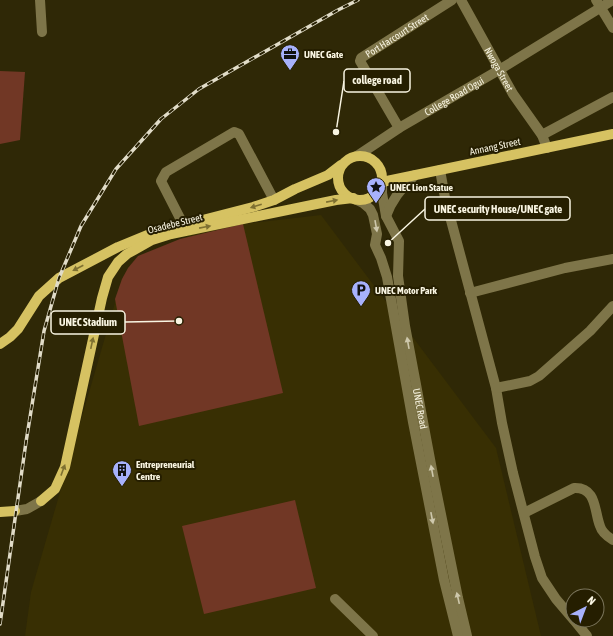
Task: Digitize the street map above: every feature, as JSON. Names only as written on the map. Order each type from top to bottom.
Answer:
[{"type":"main road","name":"Annang Street","points":[[382,182],[613,134]]},
{"type":"main road","points":[[357,156],[369,158],[374,161],[381,173],[382,182],[372,196],[359,200],[342,191],[338,178],[341,165],[346,160],[357,156]]},
{"type":"main road","name":"Osadebe Street","points":[[0,344],[10,338],[18,329],[39,296],[46,288],[59,278],[112,250],[152,233],[253,207],[274,200],[328,175],[341,165]]},
{"type":"main road","name":"Osadebe Street","points":[[41,500],[55,489],[65,467],[102,298],[108,277],[118,262],[126,254],[140,246],[171,234],[336,200],[353,198]]},
{"type":"main road","points":[[112,250],[118,262]]},
{"type":"main road","points":[[0,512],[15,511]]},
{"type":"street","points":[[40,0],[42,32]]},
{"type":"street","name":"Port Harcourt Street","points":[[399,128],[360,61],[361,58],[452,0]]},
{"type":"street","name":"Nwoga Street","points":[[461,0],[513,94],[542,135],[546,148]]},
{"type":"street","name":"College Road Ogui","points":[[357,156],[399,128],[499,70],[598,4],[613,0]]},
{"type":"street","points":[[598,4],[613,28]]},
{"type":"street","points":[[542,135],[613,97]]},
{"type":"street","name":"Osadebe Street","points":[[183,224],[161,181],[163,175],[234,132],[239,134],[274,200]]},
{"type":"street","points":[[440,170],[470,293],[496,388],[513,473],[535,557],[542,578],[565,610]]},
{"type":"street","points":[[386,216],[398,194],[416,175]]},
{"type":"street","name":"UNEC Road","points":[[382,182],[382,193],[386,216],[399,241],[398,276],[418,421],[444,580],[458,636]]},
{"type":"street","name":"UNEC Road","points":[[353,198],[363,203],[370,209],[375,222],[377,234],[375,245],[382,258],[387,277],[457,597],[468,636]]},
{"type":"street","points":[[470,293],[559,269],[613,259]]},
{"type":"street","points":[[496,388],[530,381],[539,376],[590,331],[613,306]]},
{"type":"street","points":[[524,512],[574,488],[582,488],[589,492],[600,527],[603,532],[613,540]]},
{"type":"street","points":[[15,511],[27,509],[41,500]]},
{"type":"street","points":[[335,599],[373,636]]},
{"type":"street","points":[[580,628],[587,636]]},
{"type":"shaded area","points":[[0,71],[25,72],[20,140],[0,144]]},
{"type":"shaded area","points":[[321,215],[496,448],[541,636],[25,636],[31,592],[122,279],[199,229]]},
{"type":"shaded area","points":[[243,224],[283,393],[139,426],[115,299],[122,279],[128,268],[138,256],[180,239]]},
{"type":"shaded area","points":[[295,500],[316,588],[204,614],[182,526]]},
{"type":"railway","points":[[0,624],[26,442],[44,331],[59,278],[81,226],[116,169],[161,119],[199,89],[358,0]]},
{"type":"place","name":"UNEC Gate","points":[[290,71]]},
{"type":"place","name":"college road","points":[[336,132]]},
{"type":"place","name":"UNEC Lion Statue","points":[[376,204]]},
{"type":"place","name":"UNEC security House/UNEC gate","points":[[388,243]]},
{"type":"place","name":"UNEC Motor Park","points":[[361,307]]},
{"type":"place","name":"UNEC Stadium","points":[[179,321]]},
{"type":"place","name":"Entrepreneurial Centre","points":[[122,487]]}]
